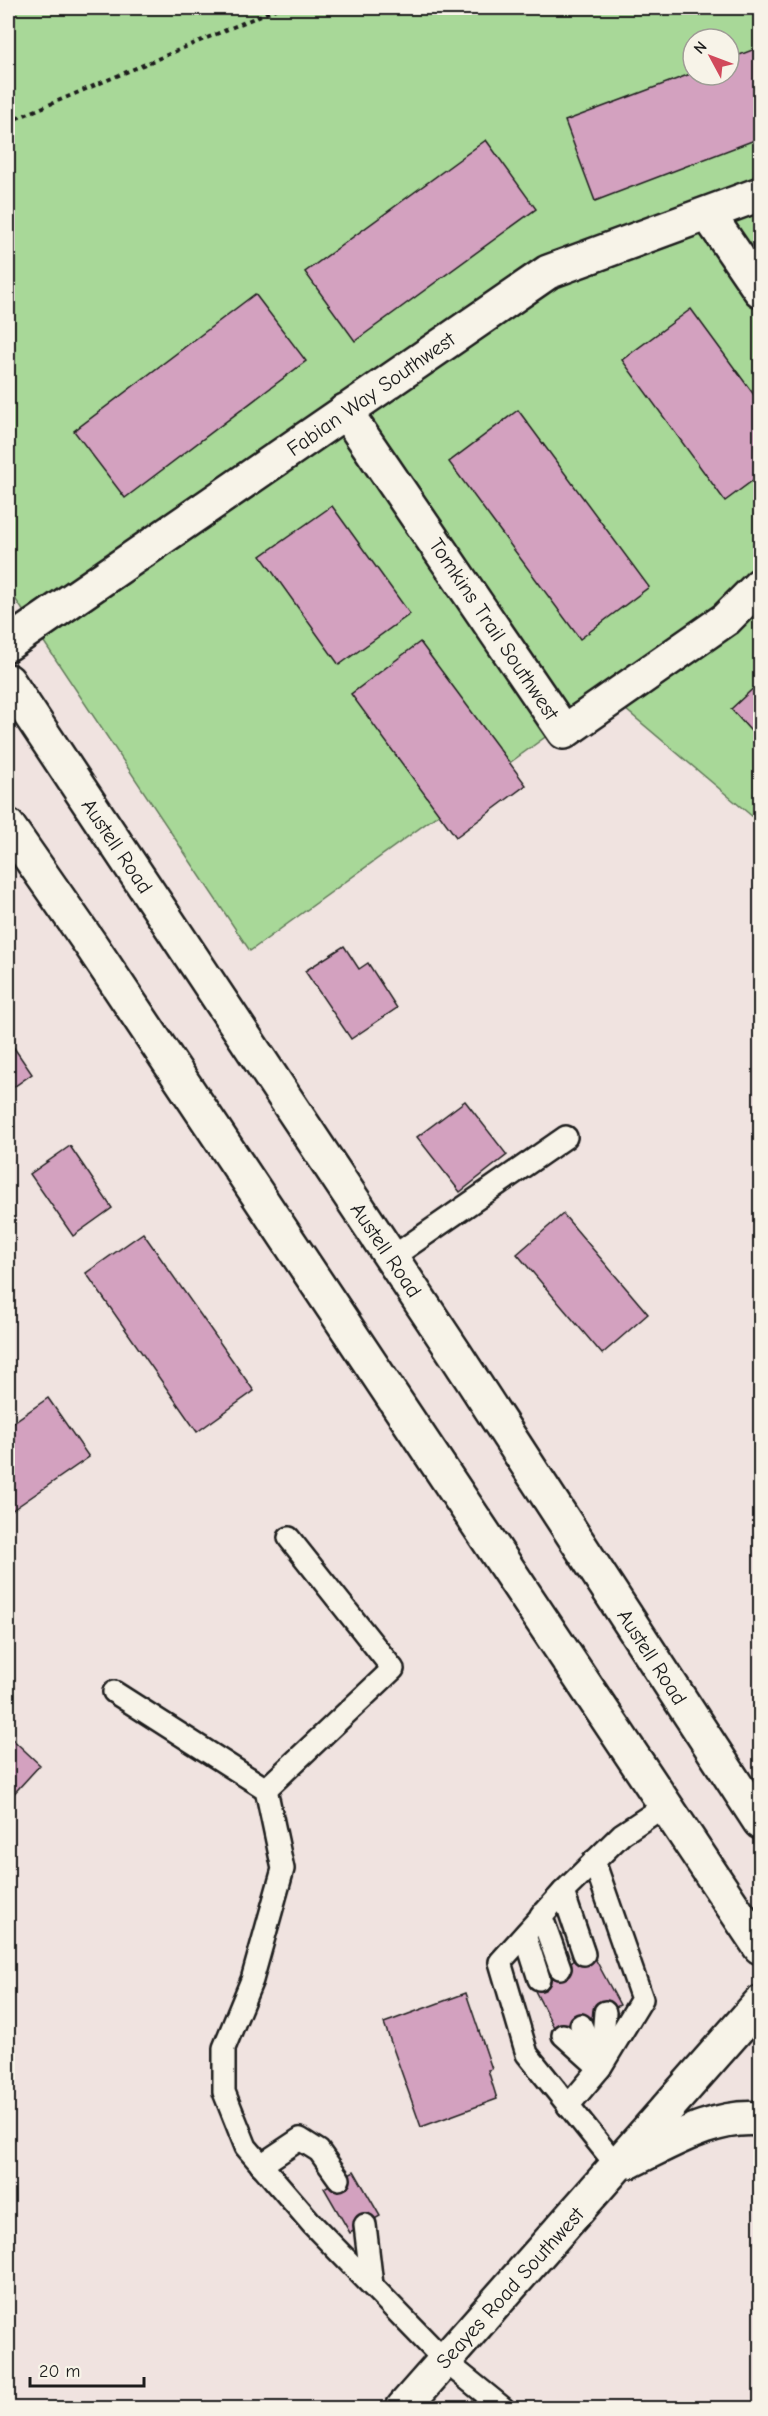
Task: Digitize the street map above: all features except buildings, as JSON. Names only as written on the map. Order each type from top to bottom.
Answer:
[{"type":"main road","name":"Fabian Way Southwest","points":[[8,644],[548,272],[760,194]]},
{"type":"main road","points":[[708,214],[760,290]]},
{"type":"main road","name":"Tomkins Trail Southwest","points":[[345,411],[564,732],[726,619],[760,585]]},
{"type":"main road","name":"Austell Road","points":[[8,681],[760,1822]]},
{"type":"main road","points":[[8,826],[104,964],[760,1947]]},
{"type":"main road","name":"Seayes Road Southwest","points":[[403,2409],[760,2003]]},
{"type":"main road","name":"Seayes Road Southwest","points":[[618,2167],[685,2135],[724,2121],[760,2119]]},
{"type":"lane","points":[[390,1258],[566,1137]]},
{"type":"lane","points":[[266,1789],[393,1669],[289,1538]]},
{"type":"lane","points":[[114,1692],[266,1789],[283,1869],[252,1980],[224,2048],[224,2092],[246,2147],[313,2225],[445,2361],[502,2409]]},
{"type":"lane","points":[[618,2167],[527,2054],[500,1962],[563,1892],[622,1834],[666,1804]]},
{"type":"lane","points":[[568,2106],[600,2068],[642,1999],[594,1861]]},
{"type":"lane","points":[[563,1892],[584,1954]]},
{"type":"lane","points":[[542,1915],[560,1968]]},
{"type":"lane","points":[[525,1935],[539,1979]]},
{"type":"lane","points":[[600,2068],[605,2012]]},
{"type":"lane","points":[[572,2030],[600,2068]]},
{"type":"lane","points":[[261,2165],[300,2139],[319,2151],[339,2179]]},
{"type":"lane","points":[[365,2225],[372,2285]]},
{"type":"path","points":[[8,122],[278,8]]},
{"type":"green space","points":[[8,8],[760,8],[760,823],[606,693],[250,951],[8,588]]}]
